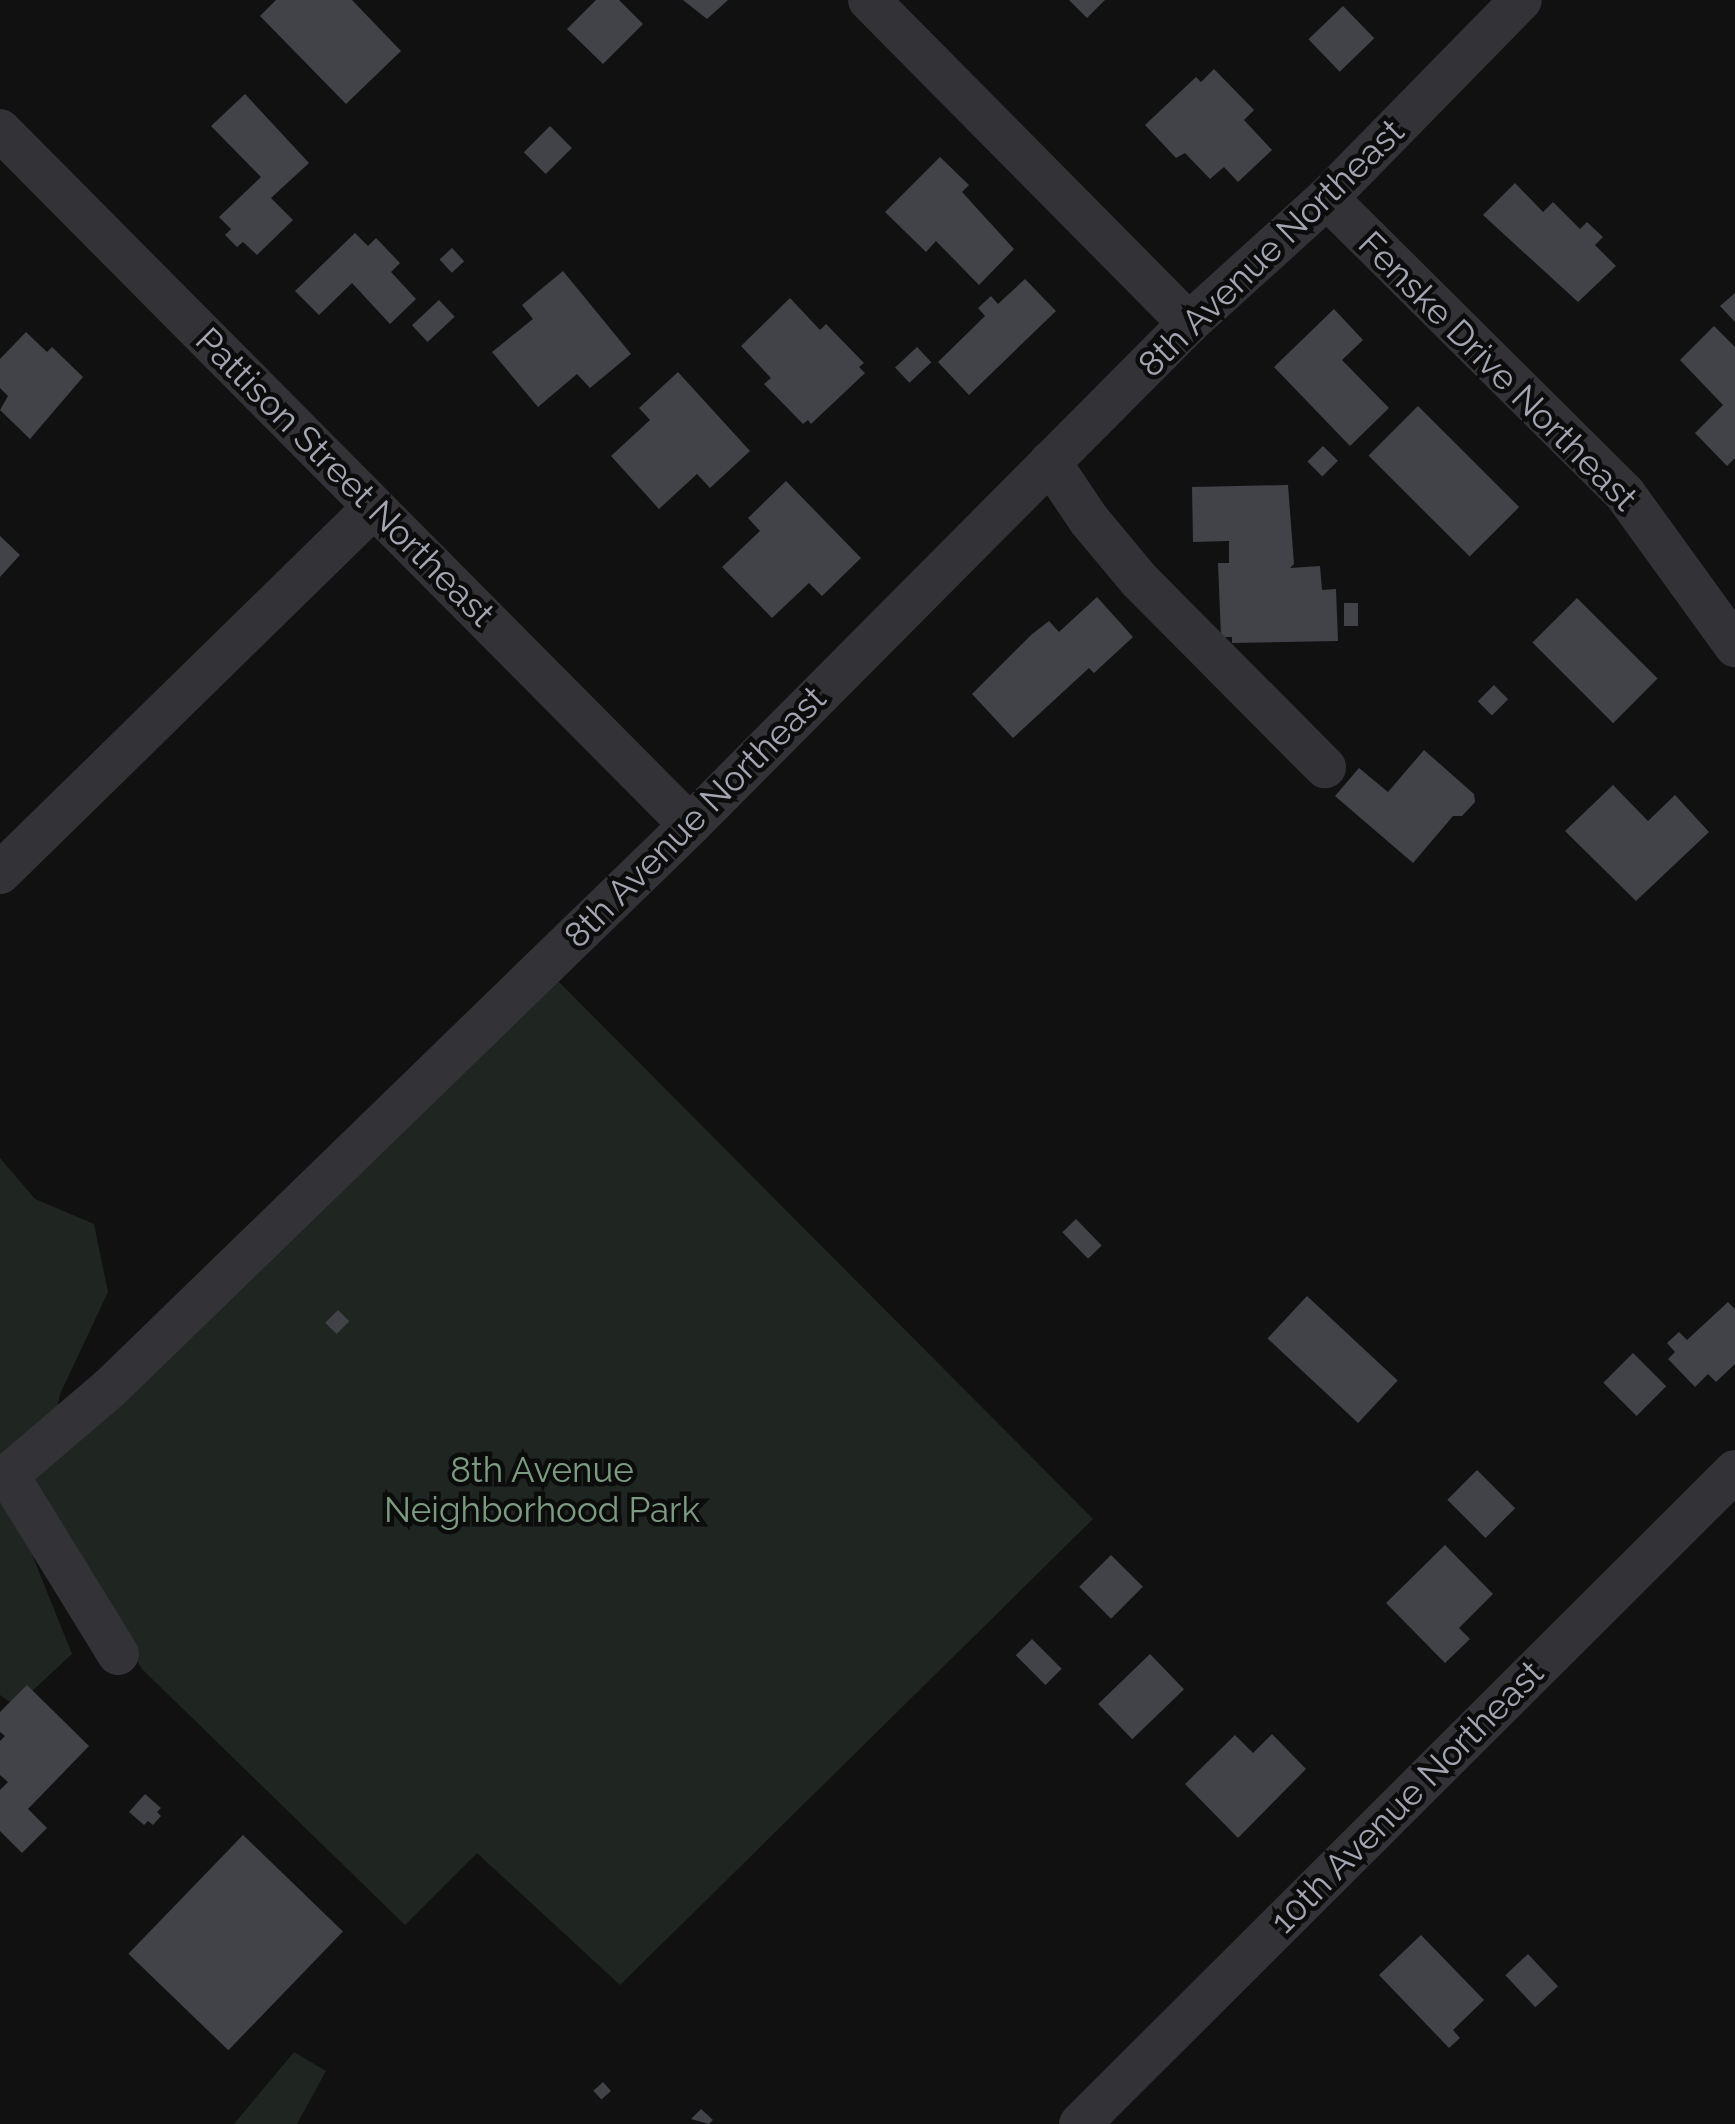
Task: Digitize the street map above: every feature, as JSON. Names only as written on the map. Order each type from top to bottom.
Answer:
[{"type":"street","points":[[869,0],[1189,323]]},
{"type":"street","name":"8th Avenue Northeast","points":[[118,1654],[4,1470],[110,1388],[690,825],[1189,323],[1327,198],[1520,0]]},
{"type":"street","name":"Pattison Street Northeast","points":[[0,130],[690,825]]},
{"type":"street","name":"Fenske Drive Northeast","points":[[1327,198],[1556,419],[1626,494],[1735,646]]},
{"type":"street","points":[[1050,462],[1089,520],[1140,580],[1325,766]]},
{"type":"street","points":[[0,873],[374,507]]},
{"type":"street","name":"10th Avenue Northeast","points":[[1080,2124],[1735,1470]]},
{"type":"green space","name":"8th Avenue Neighborhood Park","points":[[555,978],[1093,1519],[620,1985],[477,1853],[405,1925],[142,1669],[72,1550],[29,1547],[72,1654],[16,1706],[0,1695],[0,1158],[35,1199],[94,1224],[108,1292],[60,1394],[52,1433]]},
{"type":"green space","points":[[294,2052],[326,2071],[297,2124],[234,2124]]},
{"type":"building","points":[[276,0],[352,0],[401,51],[346,104],[260,16]]},
{"type":"building","points":[[596,0],[619,0],[643,24],[603,64],[567,29]]},
{"type":"building","points":[[683,0],[728,0],[707,19]]},
{"type":"building","points":[[1069,0],[1105,0],[1087,18]]},
{"type":"building","points":[[1343,6],[1374,38],[1340,72],[1308,39]]},
{"type":"building","points":[[1214,69],[1254,110],[1244,120],[1272,150],[1238,182],[1224,167],[1210,179],[1185,153],[1176,158],[1145,125],[1196,77],[1201,82]]},
{"type":"building","points":[[245,94],[309,163],[271,198],[293,220],[257,255],[243,242],[237,247],[225,235],[231,229],[219,217],[261,177],[211,126]]},
{"type":"building","points":[[550,126],[572,148],[546,174],[524,152]]},
{"type":"building","points":[[940,157],[969,185],[962,192],[1014,249],[979,285],[936,241],[926,252],[885,212]]},
{"type":"building","points":[[1515,183],[1543,212],[1553,202],[1580,229],[1587,222],[1603,237],[1595,245],[1616,266],[1578,302],[1483,215]]},
{"type":"building","points":[[355,233],[368,246],[376,238],[400,263],[391,272],[416,299],[390,324],[352,283],[319,315],[295,291]]},
{"type":"building","points":[[452,248],[464,261],[452,273],[440,260]]},
{"type":"building","points":[[563,271],[631,354],[590,388],[577,374],[538,407],[492,352],[533,319],[522,305]]},
{"type":"building","points":[[1025,279],[1056,311],[969,395],[938,362],[985,316],[978,308],[991,296],[998,304]]},
{"type":"building","points":[[1735,293],[1735,322],[1720,306]]},
{"type":"building","points":[[790,298],[820,330],[826,324],[864,363],[859,367],[865,373],[811,424],[808,420],[803,424],[764,384],[771,378],[741,346]]},
{"type":"building","points":[[439,300],[455,317],[428,342],[412,325]]},
{"type":"building","points":[[1334,309],[1363,340],[1342,360],[1389,408],[1350,446],[1274,367]]},
{"type":"building","points":[[1714,326],[1735,347],[1735,458],[1727,466],[1695,433],[1723,405],[1680,360]]},
{"type":"building","points":[[26,332],[47,352],[52,347],[83,377],[30,439],[0,410],[8,396],[0,388],[0,359]]},
{"type":"building","points":[[917,347],[931,362],[909,383],[895,367]]},
{"type":"building","points":[[678,372],[750,451],[710,488],[697,474],[659,509],[611,456],[650,420],[639,408]]},
{"type":"building","points":[[1418,406],[1519,507],[1470,557],[1369,455]]},
{"type":"building","points":[[1323,446],[1338,461],[1322,476],[1307,462]]},
{"type":"building","points":[[786,481],[861,558],[822,596],[809,583],[772,618],[722,567],[760,531],[748,518]]},
{"type":"building","points":[[1288,485],[1294,564],[1290,568],[1320,566],[1322,590],[1336,589],[1338,641],[1232,643],[1232,637],[1221,637],[1218,563],[1229,563],[1229,541],[1193,542],[1192,487]]},
{"type":"building","points":[[0,536],[20,555],[0,577]]},
{"type":"building","points":[[1097,597],[1133,637],[1094,673],[1089,668],[1013,738],[972,694],[1049,621],[1059,632]]},
{"type":"building","points":[[1577,598],[1658,679],[1613,723],[1532,643]]},
{"type":"building","points":[[1344,603],[1358,603],[1358,626],[1344,626]]},
{"type":"building","points":[[1494,685],[1508,699],[1492,715],[1478,701]]},
{"type":"building","points":[[1424,750],[1474,794],[1475,802],[1462,816],[1453,816],[1413,863],[1335,796],[1359,768],[1388,792]]},
{"type":"building","points":[[1613,785],[1648,821],[1675,795],[1709,832],[1636,901],[1565,831]]},
{"type":"building","points":[[1076,1219],[1102,1246],[1088,1259],[1062,1232]]},
{"type":"building","points":[[1307,1296],[1398,1381],[1358,1423],[1267,1338]]},
{"type":"building","points":[[1728,1302],[1735,1309],[1735,1364],[1716,1382],[1708,1374],[1695,1387],[1668,1359],[1675,1352],[1667,1343],[1679,1332],[1687,1340]]},
{"type":"building","points":[[338,1310],[349,1321],[337,1334],[325,1323]]},
{"type":"building","points":[[1633,1353],[1666,1386],[1637,1416],[1603,1383]]},
{"type":"building","points":[[1477,1470],[1515,1508],[1485,1538],[1447,1500]]},
{"type":"building","points":[[1445,1545],[1493,1594],[1459,1628],[1470,1639],[1445,1663],[1386,1603]]},
{"type":"building","points":[[1111,1555],[1143,1587],[1111,1619],[1079,1587]]},
{"type":"building","points":[[1032,1639],[1062,1669],[1045,1685],[1016,1655]]},
{"type":"building","points":[[1150,1654],[1184,1689],[1132,1739],[1098,1704]]},
{"type":"building","points":[[27,1685],[89,1746],[28,1809],[47,1828],[22,1853],[0,1831],[0,1790],[8,1782],[0,1775],[0,1741],[5,1736],[0,1732],[0,1712]]},
{"type":"building","points":[[1272,1734],[1306,1769],[1238,1838],[1185,1784],[1235,1735],[1253,1753]]},
{"type":"building","points":[[145,1794],[161,1808],[157,1812],[161,1816],[153,1825],[148,1821],[144,1825],[129,1812]]},
{"type":"building","points":[[243,1835],[343,1932],[228,2050],[128,1954]]},
{"type":"building","points":[[1421,1935],[1484,2000],[1453,2030],[1460,2038],[1449,2048],[1379,1975]]},
{"type":"building","points":[[1528,1954],[1558,1986],[1535,2007],[1505,1975]]},
{"type":"building","points":[[603,2082],[611,2091],[601,2100],[593,2091]]},
{"type":"building","points":[[701,2109],[713,2120],[709,2124],[691,2119]]}]
